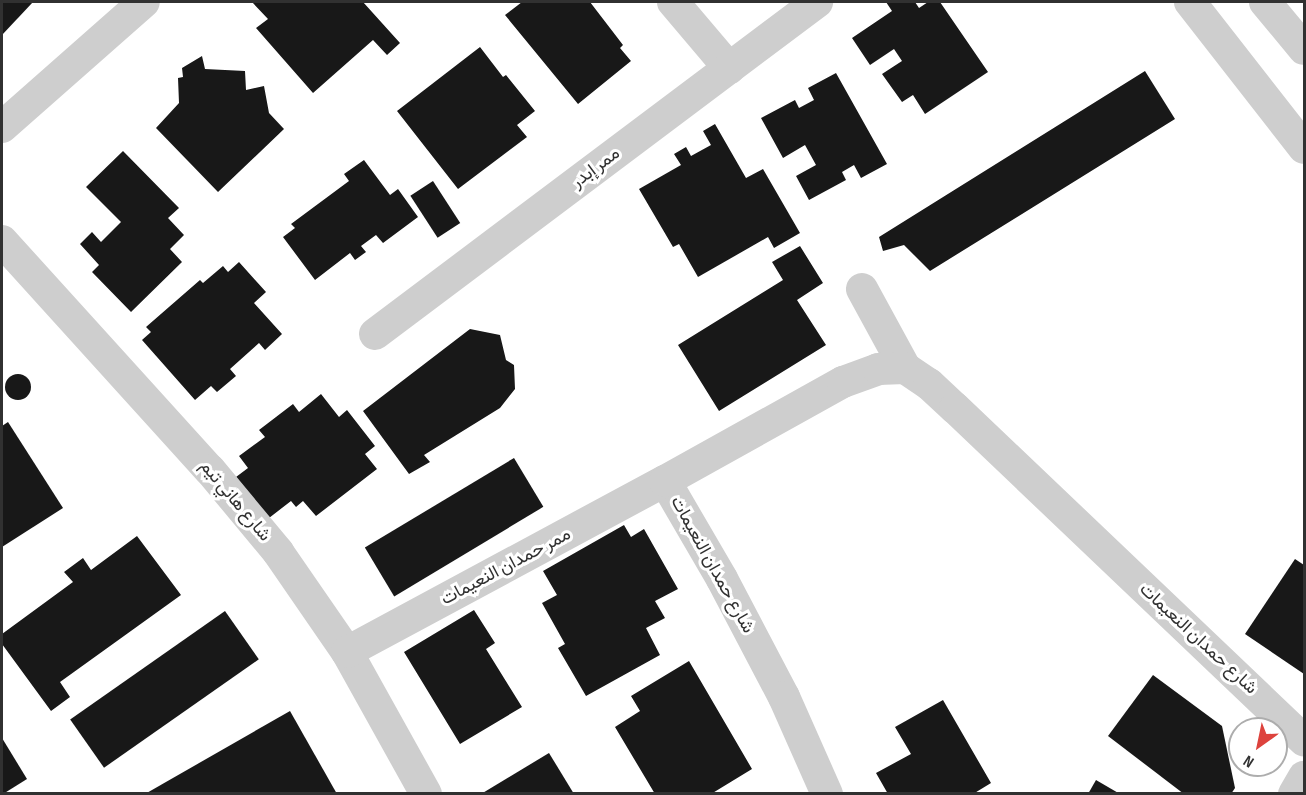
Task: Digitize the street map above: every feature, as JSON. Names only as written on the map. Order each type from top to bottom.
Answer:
[{"type":"street","points":[[2,127],[144,2]]},
{"type":"street","points":[[673,2],[729,68]]},
{"type":"street","name":"ممر إبدر","points":[[375,334],[817,2]]},
{"type":"street","points":[[1190,2],[1305,148]]},
{"type":"street","points":[[1266,2],[1305,49]]},
{"type":"street","name":"شارع هاني تيم","points":[[2,240],[210,470],[278,552],[347,652],[426,794]]},
{"type":"street","name":"شارع حمدان النعيمات","points":[[862,289],[905,368],[929,384],[955,408],[1305,740]]},
{"type":"street","name":"شارع حمدان النعيمات","points":[[827,794],[784,697],[722,579],[665,482],[843,382],[878,369],[905,368]]},
{"type":"street","name":"ممر حمدان النعيمات","points":[[347,652],[665,482]]},
{"type":"street","points":[[1294,794],[1305,777]]},
{"type":"building","points":[[2,2],[33,2],[2,35]]},
{"type":"building","points":[[252,2],[363,2],[400,43],[387,55],[373,40],[313,93],[256,28],[268,19]]},
{"type":"building","points":[[522,2],[590,2],[623,45],[620,48],[631,61],[578,104],[505,15]]},
{"type":"building","points":[[886,2],[915,2],[919,8],[928,2],[940,2],[988,72],[925,114],[913,95],[902,102],[882,74],[902,61],[894,49],[870,65],[852,38],[892,11]]},
{"type":"building","points":[[480,47],[503,77],[506,75],[535,111],[517,125],[527,137],[458,189],[397,111]]},
{"type":"building","points":[[202,56],[205,69],[245,71],[246,90],[264,86],[269,113],[284,129],[218,192],[156,128],[179,103],[178,78],[183,77],[182,68]]},
{"type":"building","points":[[1145,71],[1175,119],[930,271],[904,245],[883,251],[879,237]]},
{"type":"building","points":[[836,73],[887,164],[861,178],[854,165],[842,172],[846,180],[809,200],[796,176],[816,165],[805,145],[783,158],[761,118],[795,100],[799,108],[814,100],[808,88]]},
{"type":"building","points":[[715,124],[746,178],[763,169],[800,233],[774,248],[768,237],[698,277],[679,244],[673,247],[639,189],[681,165],[674,154],[686,147],[691,156],[711,145],[703,131]]},
{"type":"building","points":[[123,151],[179,208],[168,218],[184,235],[170,249],[182,262],[131,312],[92,272],[99,265],[80,244],[92,232],[101,242],[121,222],[86,187]]},
{"type":"building","points":[[364,160],[390,195],[398,189],[418,217],[383,243],[376,235],[361,246],[366,252],[355,260],[350,253],[315,280],[283,237],[295,228],[291,224],[349,181],[344,174]]},
{"type":"building","points":[[433,181],[460,223],[438,238],[410,196]]},
{"type":"building","points":[[800,246],[823,283],[797,300],[826,345],[719,411],[678,345],[783,280],[772,262]]},
{"type":"building","points":[[239,262],[266,292],[254,303],[282,334],[265,350],[259,343],[230,369],[236,376],[217,392],[211,386],[195,400],[142,340],[151,332],[146,327],[200,280],[203,283],[223,266],[228,272]]},
{"type":"building","points":[[470,329],[500,335],[506,360],[514,365],[515,389],[500,408],[424,455],[430,462],[409,474],[363,411]]},
{"type":"building","points":[[18,374],[27,378],[31,387],[27,396],[18,400],[9,396],[5,387],[9,378]]},
{"type":"building","points":[[321,394],[339,417],[347,410],[375,446],[365,454],[377,469],[316,516],[303,501],[296,507],[291,501],[269,518],[236,477],[248,468],[239,456],[265,437],[259,430],[293,404],[299,412]]},
{"type":"building","points":[[8,422],[63,508],[2,547],[2,426]]},
{"type":"building","points":[[514,458],[543,507],[394,596],[365,548]]},
{"type":"building","points":[[624,525],[631,537],[644,529],[678,589],[655,601],[665,618],[646,628],[660,655],[586,696],[558,648],[565,644],[542,603],[557,595],[543,571]]},
{"type":"building","points":[[137,536],[181,595],[60,682],[70,697],[51,711],[2,644],[2,634],[73,582],[64,572],[83,558],[91,570]]},
{"type":"building","points":[[1295,559],[1304,565],[1304,674],[1245,634]]},
{"type":"building","points":[[474,610],[495,643],[486,649],[522,707],[460,744],[404,652]]},
{"type":"building","points":[[225,611],[259,659],[104,768],[70,719]]},
{"type":"building","points":[[689,661],[752,769],[711,794],[655,794],[615,727],[640,711],[631,696]]},
{"type":"building","points":[[1153,675],[1222,726],[1228,755],[1228,777],[1233,777],[1235,788],[1231,794],[1184,794],[1108,736]]},
{"type":"building","points":[[943,700],[991,783],[973,794],[888,794],[876,773],[911,754],[895,727]]},
{"type":"building","points":[[290,711],[337,794],[145,794]]},
{"type":"building","points":[[2,738],[27,779],[3,794],[2,794]]},
{"type":"building","points":[[549,753],[574,794],[481,794]]},
{"type":"building","points":[[1096,780],[1120,794],[1088,794]]}]
